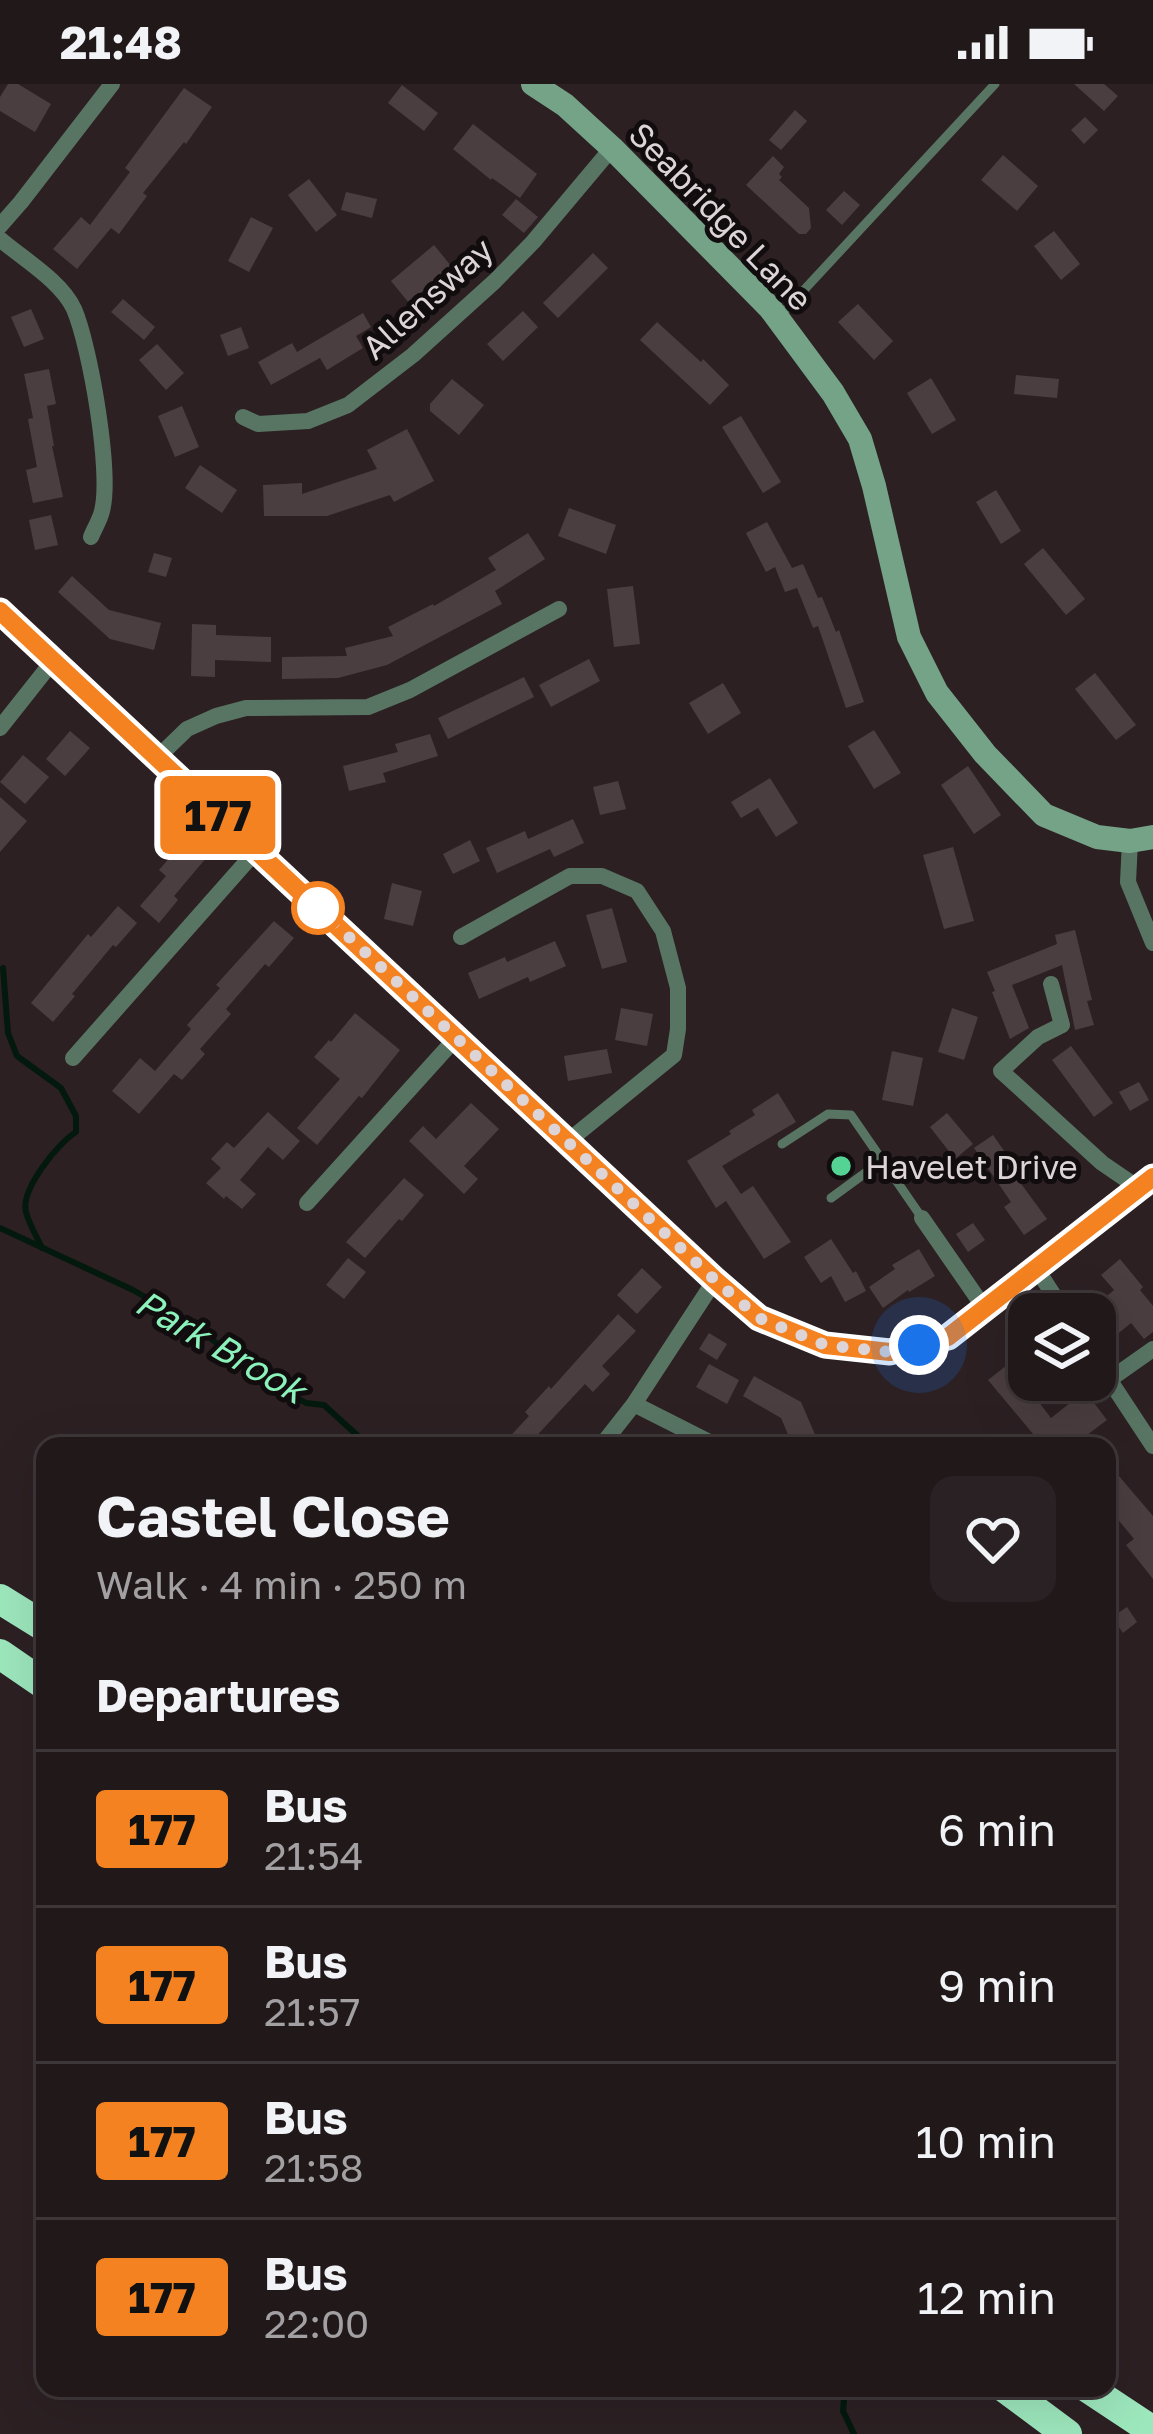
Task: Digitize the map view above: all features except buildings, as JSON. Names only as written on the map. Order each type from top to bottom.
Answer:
[{"type":"highway","points":[[0,1599],[36,1621]]},
{"type":"highway","points":[[0,1654],[36,1679]]},
{"type":"highway","points":[[1017,2397],[1067,2434]]},
{"type":"highway","points":[[1102,2397],[1153,2431]]},
{"type":"street","points":[[0,226],[112,84]]},
{"type":"street","name":"Seabridge Lane","points":[[533,84],[565,105],[612,148],[778,318],[833,393],[860,439],[909,637],[937,693],[985,754],[1044,815],[1096,837],[1142,839]]},
{"type":"street","name":"Allensway","points":[[243,418],[258,424],[308,421],[348,405],[413,355],[495,281],[612,148]]},
{"type":"street","points":[[0,239],[73,306],[97,397],[104,472],[103,511],[91,537]]},
{"type":"street","points":[[157,758],[187,728],[246,708],[368,707],[410,690],[559,609]]},
{"type":"street","points":[[0,611],[715,1280],[759,1318],[825,1345],[890,1352],[948,1337],[1146,1183],[1102,1163],[1001,1071],[1038,1036],[1062,1025],[1051,985]]},
{"type":"street","points":[[0,728],[53,661]]},
{"type":"street","points":[[1142,839],[1128,882],[1153,943]]},
{"type":"street","points":[[74,1058],[256,850]]},
{"type":"street","points":[[461,937],[570,876],[602,876],[637,891],[663,931],[678,988],[674,1055],[567,1142]]},
{"type":"street","points":[[307,1202],[456,1038]]},
{"type":"street","points":[[922,1218],[985,1309]]},
{"type":"street","points":[[1036,1268],[1052,1293]]},
{"type":"street","points":[[608,1437],[715,1280]]},
{"type":"street","points":[[1116,1375],[1153,1348]]},
{"type":"street","points":[[1116,1390],[1153,1446]]},
{"type":"street","points":[[634,1404],[699,1437]]},
{"type":"lane","points":[[778,318],[995,84]]},
{"type":"lane","points":[[782,1144],[828,1114],[851,1114],[922,1218]]},
{"type":"lane","points":[[831,1198],[883,1160]]},
{"type":"waterway","points":[[3,968],[8,1033],[17,1056],[61,1088],[76,1116],[76,1132],[42,1168],[26,1203],[27,1217],[42,1248]]},
{"type":"waterway","name":"Park Brook","points":[[0,1228],[133,1290],[194,1325],[255,1374],[306,1403],[324,1405],[359,1437]]},
{"type":"waterway","name":"Park Brook","points":[[844,2397],[843,2411],[854,2434]]},
{"type":"bus line","name":"177","points":[[0,611],[759,1318],[825,1345],[890,1352],[948,1337],[1153,1177]]},
{"type":"place","name":"Havelet Drive","points":[[841,1166]]},
{"type":"route","points":[[318,908],[759,1318],[825,1345],[890,1352],[919,1345]]}]
